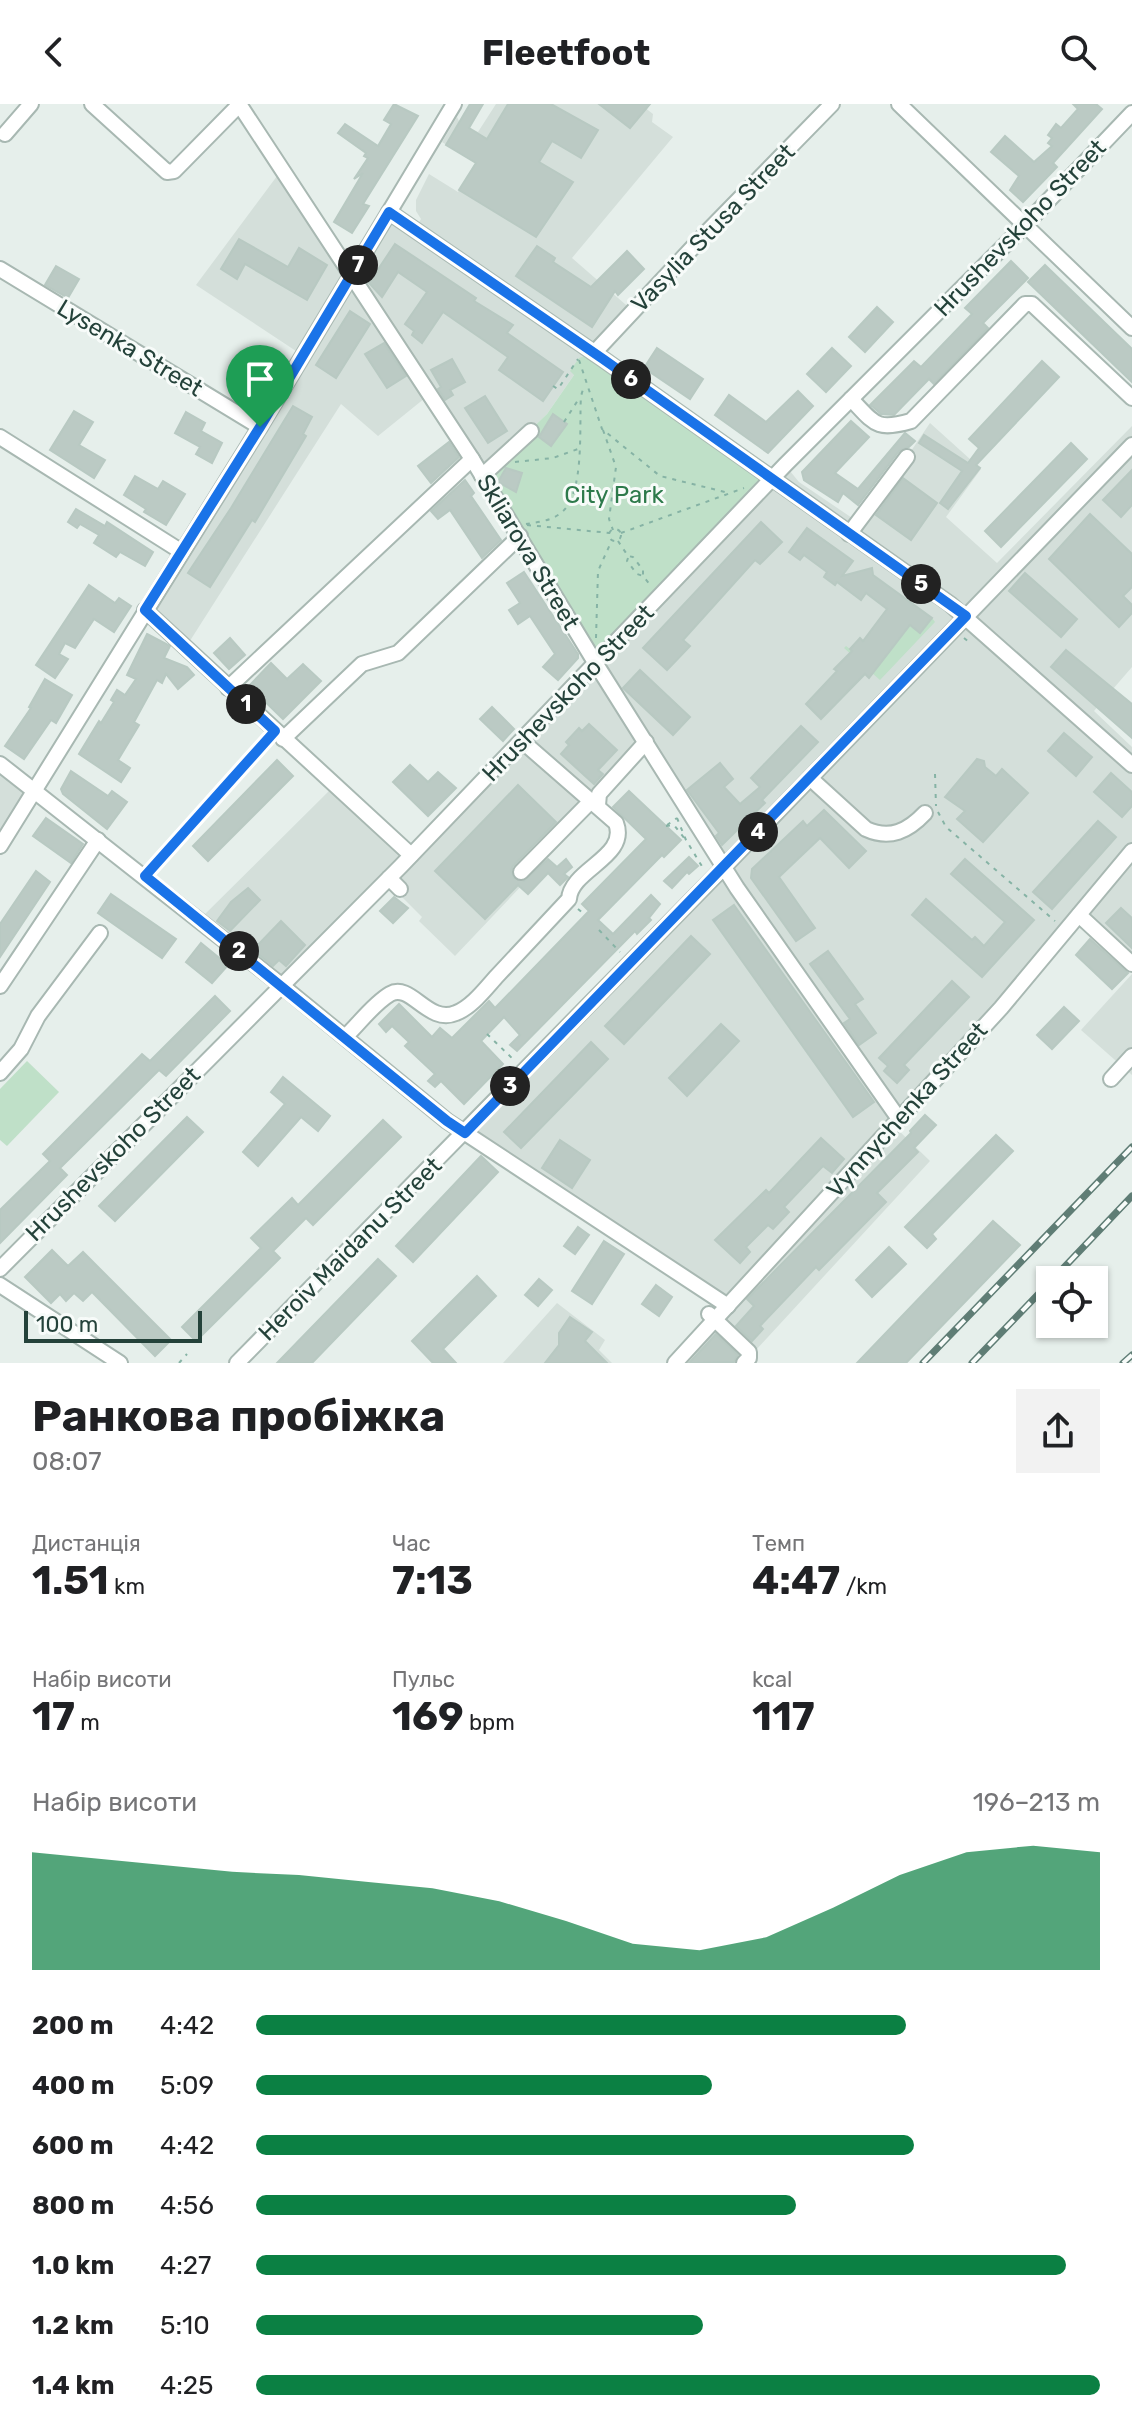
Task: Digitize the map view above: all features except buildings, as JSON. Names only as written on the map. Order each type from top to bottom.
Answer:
[{"type":"street","points":[[5,134],[31,104]]},
{"type":"street","points":[[92,104],[167,172],[174,171],[243,106]]},
{"type":"street","points":[[0,846],[260,427],[454,104]]},
{"type":"street","points":[[809,104],[827,109]]},
{"type":"street","points":[[899,104],[1132,328]]},
{"type":"street","name":"Skliarova Street","points":[[243,106],[350,277],[472,459],[737,888],[899,1119]]},
{"type":"street","name":"Vasylia Stusa Street","points":[[594,353],[827,109]]},
{"type":"street","name":"Hrushevskoho Street","points":[[0,1269],[389,878],[772,479],[1132,113]]},
{"type":"street","points":[[389,212],[966,616],[1132,765]]},
{"type":"street","name":"Lysenka Street","points":[[0,269],[260,427]]},
{"type":"street","points":[[851,399],[879,426],[890,427],[911,421],[1025,304],[1032,304],[1132,398]]},
{"type":"street","points":[[482,476],[531,431]]},
{"type":"street","points":[[0,437],[182,552]]},
{"type":"street","name":"Heroiv Maidanu Street","points":[[237,1363],[465,1133],[1132,445]]},
{"type":"street","points":[[849,534],[907,457]]},
{"type":"street","points":[[228,688],[472,459]]},
{"type":"street","points":[[279,735],[362,664],[398,653],[520,536]]},
{"type":"street","points":[[145,610],[411,855]]},
{"type":"street","points":[[345,1037],[390,994],[406,993],[432,1013],[458,1013],[479,995],[569,899],[571,889],[616,844],[619,832],[616,823],[522,741]]},
{"type":"street","points":[[521,872],[594,803],[646,742]]},
{"type":"street","points":[[0,764],[145,876],[465,1133],[728,1306]]},
{"type":"street","points":[[810,778],[866,829],[876,833],[908,830],[925,813]]},
{"type":"street","points":[[0,986],[98,840]]},
{"type":"street","name":"Vynnychenka Street","points":[[675,1363],[712,1317],[728,1306],[1001,1008],[1132,851]]},
{"type":"street","points":[[389,878],[400,889]]},
{"type":"street","points":[[1079,915],[1132,964]]},
{"type":"street","points":[[0,1073],[17,1054],[38,1016],[100,933]]},
{"type":"street","points":[[1111,1079],[1132,1056]]},
{"type":"street","points":[[0,1285],[120,1363]]},
{"type":"street","points":[[712,1317],[749,1352],[749,1358],[744,1363]]},
{"type":"path","points":[[553,386],[558,389],[579,358],[616,467],[609,519],[612,540],[598,571],[596,641]]},
{"type":"path","points":[[585,383],[581,396],[576,481],[571,500],[553,518],[521,525],[621,533],[751,486]]},
{"type":"path","points":[[564,422],[581,396]]},
{"type":"path","points":[[602,429],[660,476],[729,493]]},
{"type":"path","points":[[502,458],[518,464],[553,458],[579,449]]},
{"type":"path","points":[[618,541],[621,533]]},
{"type":"path","points":[[612,540],[618,541],[631,567],[654,589]]},
{"type":"path","points":[[628,556],[633,557],[643,570],[643,576]]},
{"type":"path","points":[[145,876],[279,735]]},
{"type":"path","points":[[935,774],[937,809],[946,827],[1059,925]]},
{"type":"path","points":[[687,806],[666,826],[674,825],[703,868]]},
{"type":"path","points":[[677,818],[686,840]]},
{"type":"path","points":[[599,930],[620,952]]},
{"type":"path","points":[[487,1034],[515,1061]]},
{"type":"path","points":[[179,1363],[187,1354]]},
{"type":"shaded area","points":[[496,104],[640,104],[653,114],[652,122],[673,137],[572,258],[633,311],[574,375],[547,414],[482,476],[430,394],[378,436],[341,404],[186,647],[145,610],[302,355],[196,285],[283,168],[350,277],[389,212],[415,229],[421,219],[416,211],[416,200],[429,174],[458,192],[475,163],[442,142],[457,117],[460,123],[478,132]]},
{"type":"shaded area","points":[[930,423],[981,469],[946,517],[997,563],[1132,426],[1132,667],[1094,711],[1132,747],[1132,964],[1080,915],[894,1126],[930,1161],[744,1363],[674,1363],[727,1306],[465,1133],[725,866],[646,742],[598,805],[455,956],[419,921],[422,917],[397,892],[389,878],[281,985],[199,920],[334,786],[411,854],[785,465],[799,482],[858,522]]},
{"type":"shaded area","points":[[0,764],[36,791],[0,846]]},
{"type":"shaded area","points":[[1132,974],[1132,1075],[1081,1030]]},
{"type":"shaded area","points":[[557,1303],[605,1340],[599,1350],[612,1363],[503,1363]]},
{"type":"green space","name":"City Park","points":[[594,353],[772,479],[596,664],[482,476],[547,414],[574,375],[570,371],[579,358]]},
{"type":"green space","points":[[932,618],[935,622],[880,680],[844,648],[846,646],[876,669],[910,626],[921,633]]},
{"type":"green space","points":[[27,1061],[59,1092],[7,1146],[0,1140],[0,1089]]},
{"type":"railway","points":[[923,1363],[1132,1147]]},
{"type":"railway","points":[[1065,1266],[1132,1196]]},
{"type":"railway","points":[[972,1363],[1036,1297]]},
{"type":"railway","points":[[1123,1363],[1132,1355]]},
{"type":"route","points":[[389,212],[966,616],[465,1133],[145,876],[275,731],[145,610],[260,427],[389,212]]}]
